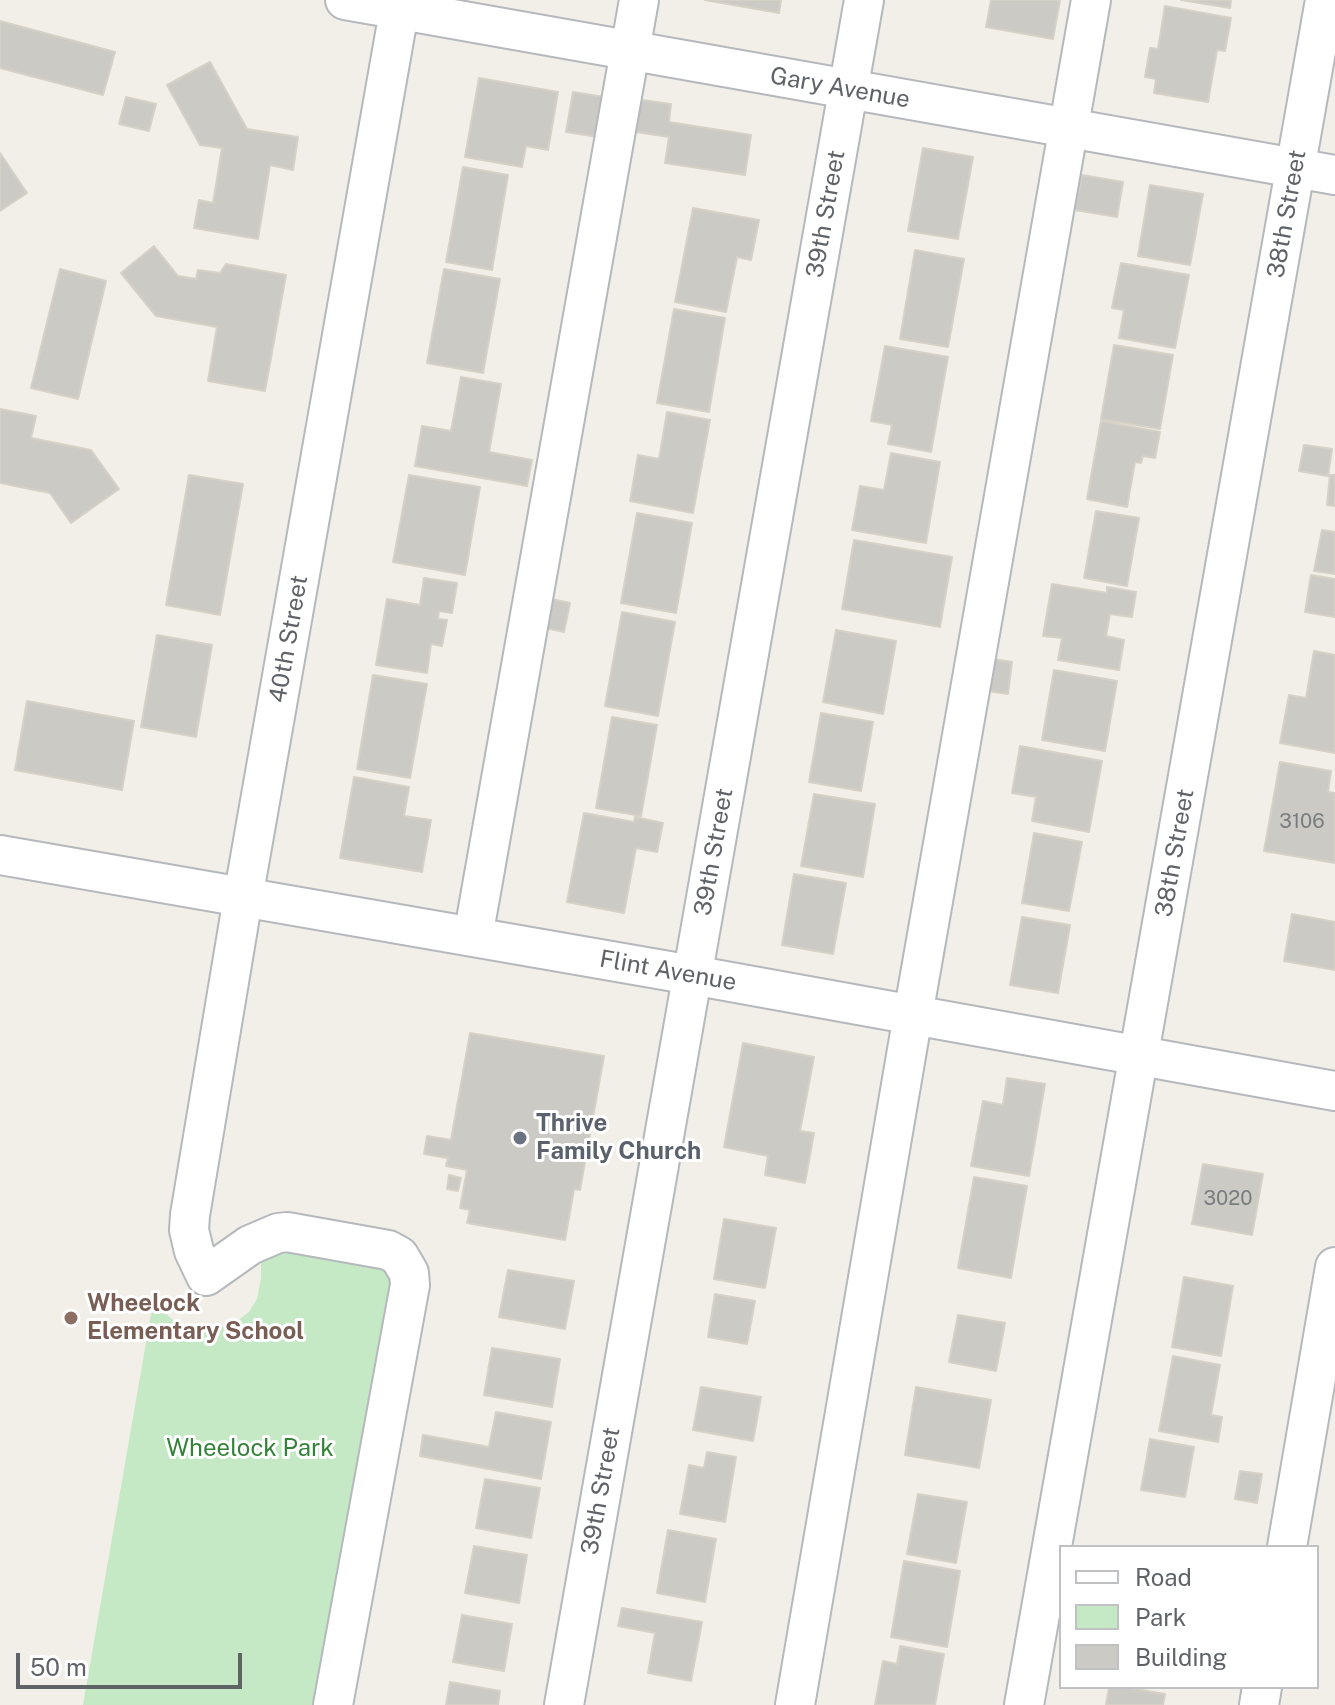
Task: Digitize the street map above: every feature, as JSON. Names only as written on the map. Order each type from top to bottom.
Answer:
[{"type":"street","name":"Gary Avenue","points":[[345,0],[400,5],[630,51],[1335,175]]},
{"type":"street","points":[[473,937],[639,0]]},
{"type":"street","name":"39th Street","points":[[564,1705],[864,0]]},
{"type":"street","points":[[795,1705],[1091,0]]},
{"type":"street","name":"38th Street","points":[[1024,1705],[1325,0]]},
{"type":"street","name":"40th Street","points":[[333,1705],[410,1285],[409,1273],[399,1256],[388,1250],[287,1232],[250,1245],[206,1276],[194,1251],[189,1230],[243,898],[400,5]]},
{"type":"street","name":"Flint Avenue","points":[[0,855],[1335,1091]]},
{"type":"street","points":[[1287,1545],[1335,1267]]},
{"type":"green space","name":"Wheelock Park","points":[[266,1247],[396,1270],[324,1705],[83,1705],[151,1314],[156,1309],[162,1310],[177,1324],[196,1330],[213,1330],[233,1324],[249,1312],[257,1299],[261,1256]]},
{"type":"building","points":[[705,0],[781,0],[779,13]]},
{"type":"building","points":[[991,0],[1060,0],[1053,39],[986,27]]},
{"type":"building","points":[[1181,0],[1231,0],[1230,8]]},
{"type":"building","points":[[1165,6],[1231,18],[1225,51],[1217,50],[1208,102],[1154,93],[1156,79],[1145,77],[1150,48],[1158,49]]},
{"type":"building","points":[[0,21],[115,52],[103,95],[0,68]]},
{"type":"building","points":[[210,62],[247,129],[298,137],[293,170],[270,165],[258,239],[194,228],[199,200],[213,203],[222,148],[200,145],[167,85]]},
{"type":"building","points":[[479,78],[558,92],[548,150],[526,146],[522,167],[465,157]]},
{"type":"building","points":[[573,92],[605,97],[598,137],[566,132]]},
{"type":"building","points":[[126,97],[156,104],[149,131],[119,124]]},
{"type":"building","points":[[635,99],[671,104],[669,122],[751,135],[745,175],[665,163],[669,137],[630,131]]},
{"type":"building","points":[[923,148],[973,157],[958,239],[908,231]]},
{"type":"building","points":[[0,153],[27,193],[0,211]]},
{"type":"building","points":[[463,167],[508,175],[492,270],[446,262]]},
{"type":"building","points":[[1082,175],[1123,182],[1117,217],[1075,210]]},
{"type":"building","points":[[1150,185],[1203,194],[1190,265],[1138,256]]},
{"type":"building","points":[[693,208],[759,220],[751,260],[737,257],[726,312],[675,302]]},
{"type":"building","points":[[154,246],[178,276],[196,279],[198,270],[220,273],[226,264],[286,275],[265,391],[208,381],[217,327],[156,316],[121,273]]},
{"type":"building","points":[[915,250],[964,259],[948,347],[900,339]]},
{"type":"building","points":[[1121,263],[1189,275],[1175,348],[1119,338],[1124,310],[1112,308]]},
{"type":"building","points":[[60,269],[106,281],[78,399],[31,388]]},
{"type":"building","points":[[444,269],[500,279],[483,373],[427,363]]},
{"type":"building","points":[[674,309],[725,318],[709,412],[657,403]]},
{"type":"building","points":[[1114,345],[1173,355],[1160,429],[1101,419]]},
{"type":"building","points":[[885,346],[948,357],[931,452],[888,444],[892,425],[871,421]]},
{"type":"building","points":[[461,377],[501,384],[489,452],[532,460],[527,486],[415,466],[422,426],[451,431]]},
{"type":"building","points":[[0,409],[36,416],[31,438],[91,450],[119,489],[71,523],[50,493],[0,483]]},
{"type":"building","points":[[667,412],[710,420],[693,513],[630,501],[638,455],[659,459]]},
{"type":"building","points":[[1101,421],[1160,432],[1155,458],[1143,456],[1141,463],[1135,462],[1127,507],[1087,499]]},
{"type":"building","points":[[1304,445],[1332,449],[1328,476],[1299,471]]},
{"type":"building","points":[[891,453],[940,462],[926,543],[852,530],[860,486],[884,490]]},
{"type":"building","points":[[189,475],[243,484],[220,615],[166,605]]},
{"type":"building","points":[[409,475],[480,487],[465,575],[393,562]]},
{"type":"building","points":[[1330,475],[1335,475],[1335,506],[1327,505]]},
{"type":"building","points":[[1096,511],[1139,518],[1127,586],[1084,578]]},
{"type":"building","points":[[637,513],[692,523],[676,613],[621,603]]},
{"type":"building","points":[[1322,530],[1335,532],[1335,574],[1314,571]]},
{"type":"building","points":[[854,540],[952,557],[940,627],[842,609]]},
{"type":"building","points":[[1311,575],[1335,579],[1335,617],[1305,612]]},
{"type":"building","points":[[424,578],[457,583],[452,613],[439,611],[438,619],[447,620],[442,646],[431,644],[427,673],[376,665],[387,599],[420,605]]},
{"type":"building","points":[[1052,584],[1107,593],[1107,587],[1136,592],[1132,617],[1110,614],[1106,636],[1124,640],[1119,670],[1058,660],[1062,638],[1043,636]]},
{"type":"building","points":[[547,598],[570,603],[564,632],[541,627]]},
{"type":"building","points":[[622,612],[675,622],[658,716],[605,706]]},
{"type":"building","points":[[836,630],[896,641],[883,714],[823,702]]},
{"type":"building","points":[[157,635],[212,645],[196,737],[141,727]]},
{"type":"building","points":[[1314,651],[1335,655],[1335,753],[1280,743],[1289,695],[1306,698]]},
{"type":"building","points":[[993,659],[1012,662],[1008,694],[988,691]]},
{"type":"building","points":[[1054,670],[1117,681],[1105,751],[1042,740]]},
{"type":"building","points":[[373,675],[427,684],[410,778],[357,769]]},
{"type":"building","points":[[27,701],[134,721],[122,790],[15,770]]},
{"type":"building","points":[[821,713],[873,722],[861,791],[809,782]]},
{"type":"building","points":[[612,717],[657,725],[641,816],[596,808]]},
{"type":"building","points":[[1020,746],[1102,761],[1089,832],[1032,821],[1036,797],[1012,793]]},
{"type":"building","points":[[1280,762],[1331,771],[1328,792],[1335,793],[1335,863],[1264,851]]},
{"type":"building","points":[[354,777],[409,787],[404,816],[431,820],[422,872],[340,858]]},
{"type":"building","points":[[814,794],[875,804],[863,877],[801,866]]},
{"type":"building","points":[[584,813],[634,822],[635,817],[663,823],[657,852],[636,848],[624,913],[567,902]]},
{"type":"building","points":[[1034,833],[1082,842],[1069,911],[1022,903]]},
{"type":"building","points":[[794,874],[846,883],[833,954],[782,945]]},
{"type":"building","points":[[1292,914],[1335,922],[1335,970],[1284,961]]},
{"type":"building","points":[[1022,917],[1070,925],[1058,993],[1010,985]]},
{"type":"building","name":"Thrive Family Church","points":[[470,1033],[604,1056],[580,1190],[574,1189],[565,1240],[467,1223],[470,1210],[460,1208],[467,1170],[446,1166],[448,1158],[424,1154],[427,1136],[451,1140]]},
{"type":"building","points":[[743,1043],[814,1057],[800,1131],[814,1133],[805,1183],[765,1175],[768,1156],[724,1147]]},
{"type":"building","points":[[1007,1078],[1045,1084],[1029,1176],[971,1166],[983,1101],[1003,1105]]},
{"type":"building","points":[[1203,1164],[1263,1174],[1252,1235],[1192,1224]]},
{"type":"building","points":[[449,1175],[461,1178],[458,1191],[447,1189]]},
{"type":"building","points":[[974,1177],[1027,1186],[1011,1278],[958,1268]]},
{"type":"building","points":[[724,1219],[776,1228],[765,1288],[714,1279]]},
{"type":"building","points":[[508,1270],[574,1281],[565,1329],[499,1317]]},
{"type":"building","points":[[1184,1277],[1233,1286],[1221,1356],[1172,1347]]},
{"type":"building","points":[[715,1294],[755,1301],[747,1344],[708,1337]]},
{"type":"building","points":[[958,1315],[1005,1323],[996,1371],[949,1362]]},
{"type":"building","points":[[492,1348],[560,1359],[552,1407],[484,1395]]},
{"type":"building","points":[[1173,1356],[1220,1365],[1211,1415],[1222,1417],[1218,1442],[1159,1431]]},
{"type":"building","points":[[701,1387],[761,1397],[753,1441],[693,1430]]},
{"type":"building","points":[[916,1387],[991,1400],[979,1468],[905,1455]]},
{"type":"building","points":[[496,1412],[551,1422],[541,1479],[420,1456],[423,1435],[489,1447]]},
{"type":"building","points":[[1150,1439],[1194,1447],[1185,1497],[1141,1490]]},
{"type":"building","points":[[707,1452],[736,1457],[725,1522],[680,1514],[689,1465],[704,1468]]},
{"type":"building","points":[[1240,1471],[1262,1474],[1257,1503],[1235,1499]]},
{"type":"building","points":[[485,1479],[540,1488],[531,1538],[476,1528]]},
{"type":"building","points":[[918,1494],[967,1502],[956,1563],[907,1554]]},
{"type":"building","points":[[668,1530],[716,1539],[705,1602],[657,1593]]},
{"type":"building","points":[[474,1546],[527,1555],[519,1603],[465,1593]]},
{"type":"building","points":[[904,1561],[960,1571],[947,1647],[891,1637]]},
{"type":"building","points":[[622,1608],[702,1622],[691,1681],[648,1673],[655,1633],[618,1626]]},
{"type":"building","points":[[462,1615],[512,1624],[504,1671],[453,1662]]},
{"type":"building","points":[[900,1646],[944,1654],[935,1705],[875,1705],[883,1661],[897,1664]]},
{"type":"building","points":[[450,1682],[500,1691],[498,1705],[446,1705]]},
{"type":"building","points":[[1109,1689],[1165,1694],[1163,1705],[1106,1705]]},
{"type":"place","name":"Thrive Family Church","points":[[520,1138]]},
{"type":"place","name":"Wheelock Elementary School","points":[[71,1318]]}]
